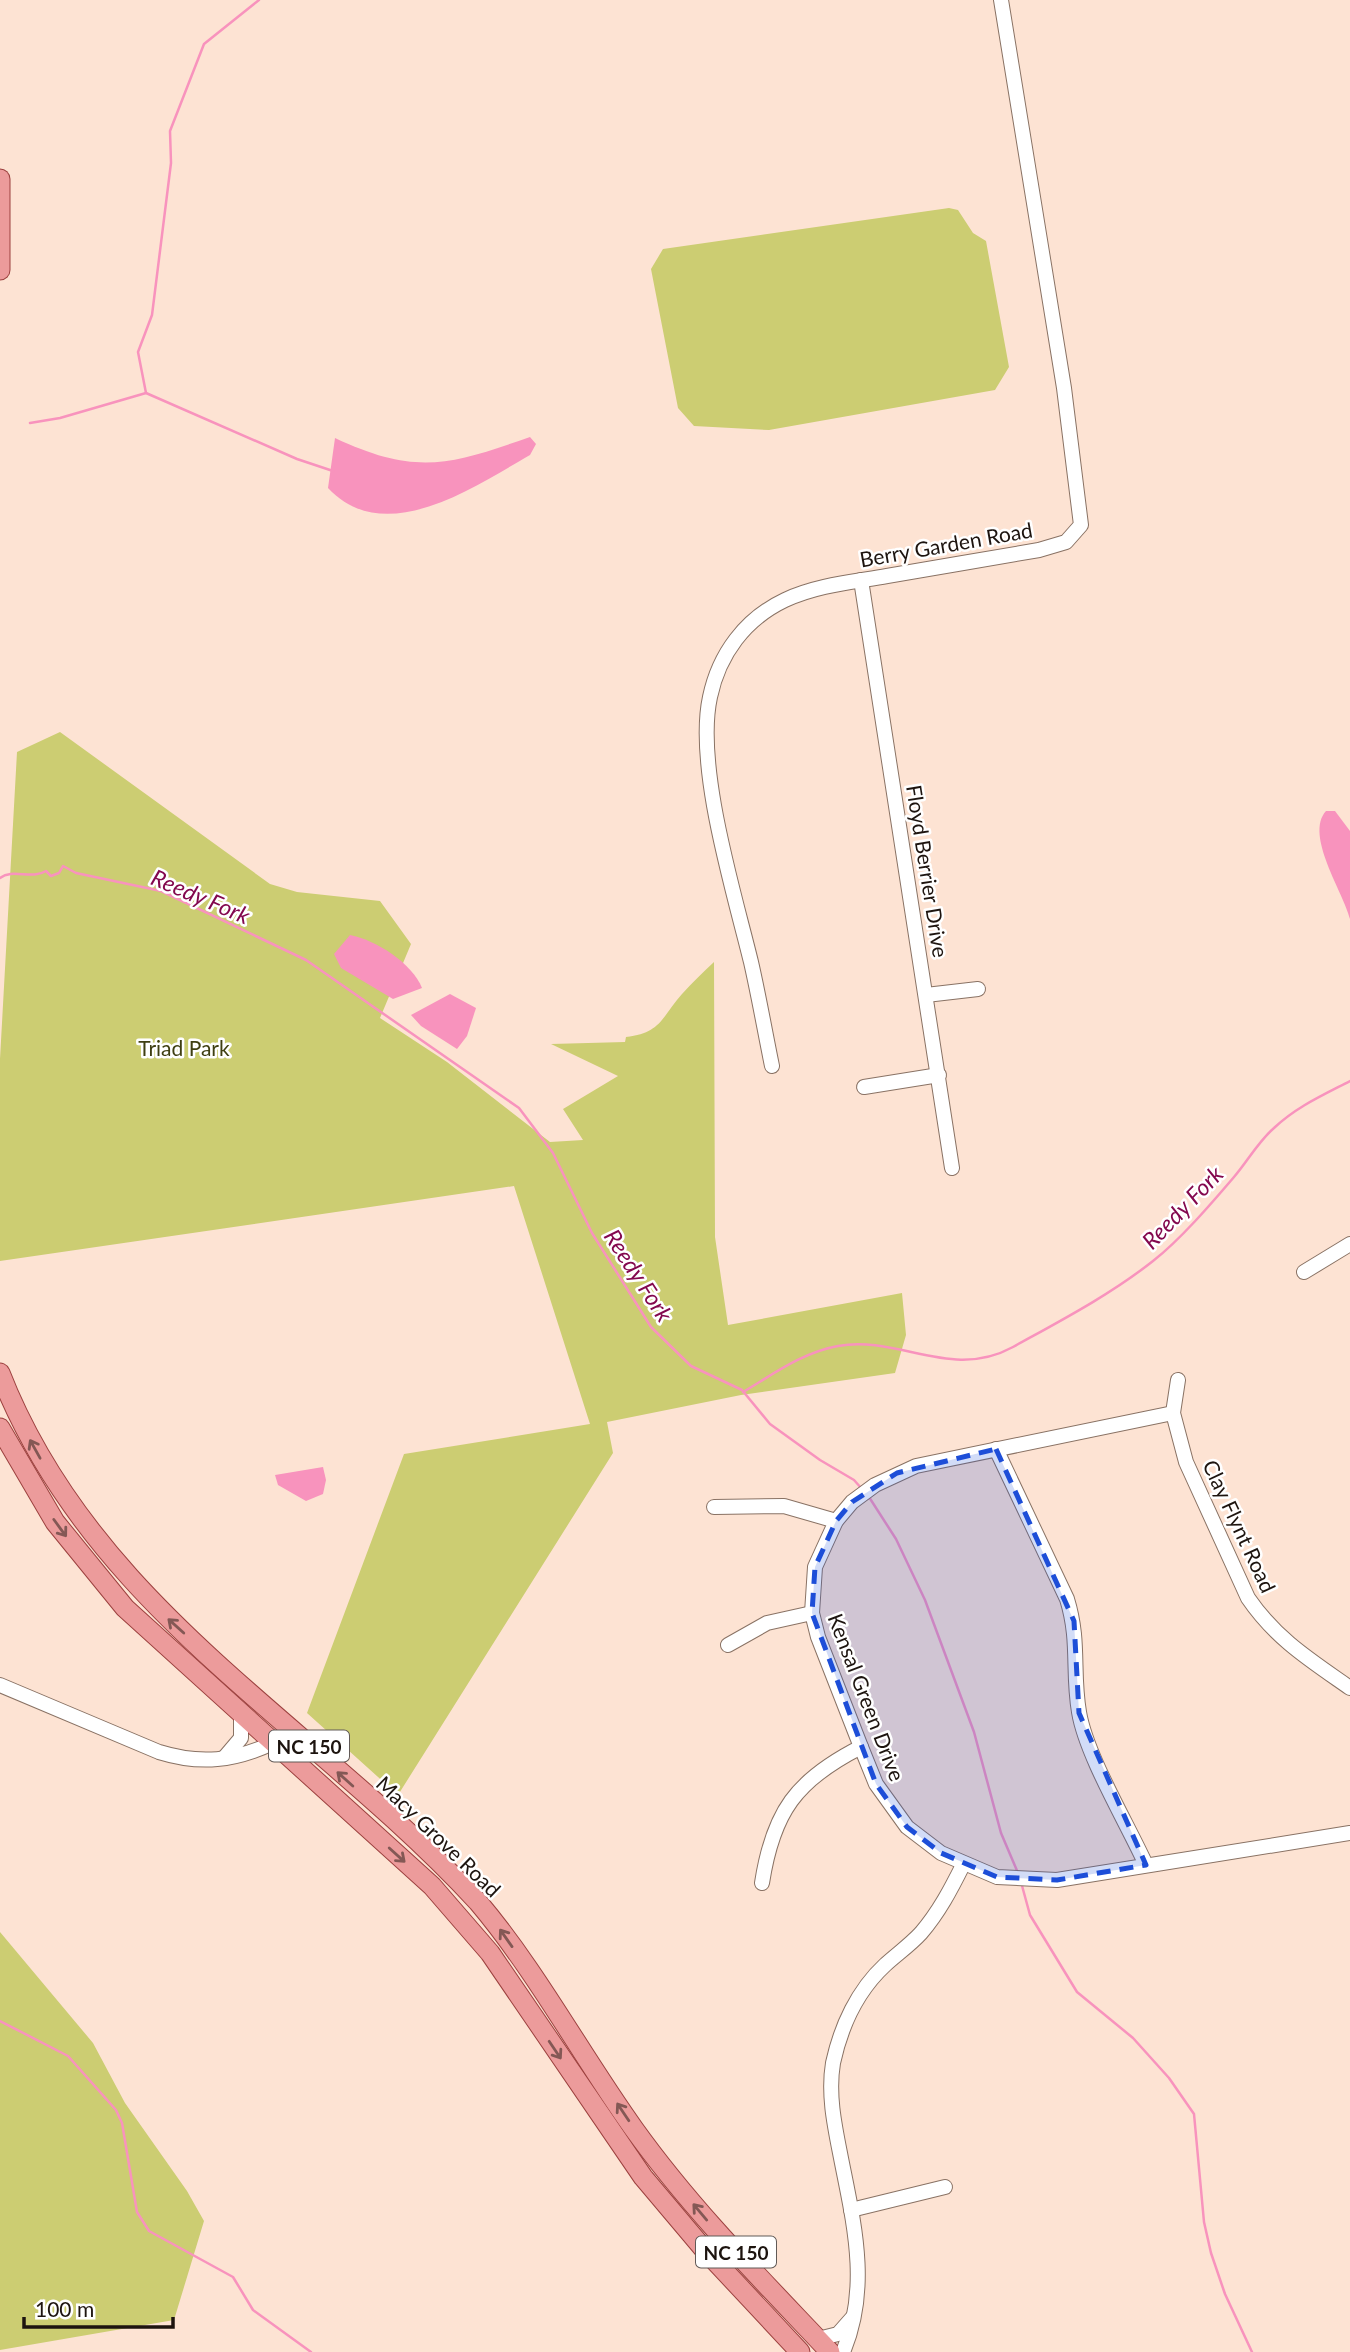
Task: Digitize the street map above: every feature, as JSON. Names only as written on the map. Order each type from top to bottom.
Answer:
[{"type":"main road","points":[[0,179],[0,270]]},
{"type":"main road","name":"Macy Grove Road","points":[[0,1373],[43,1463],[100,1545],[161,1612],[478,1902],[508,1941],[647,2147],[703,2216],[821,2348]]},
{"type":"main road","name":"Macy Grove Road","points":[[0,1428],[34,1491],[70,1543],[146,1628],[448,1902],[477,1935],[630,2160],[713,2260],[800,2352]]},
{"type":"main road","points":[[146,1628],[264,1718],[275,1715]]},
{"type":"main road","points":[[506,1976],[519,1978],[599,2077]]},
{"type":"main road","points":[[713,2260],[821,2348]]},
{"type":"street","name":"Berry Garden Road","points":[[772,1066],[751,962],[732,893],[711,779],[706,719],[710,695],[729,649],[744,627],[762,613],[812,589],[1039,550],[1066,542],[1081,525],[1065,388],[1001,0]]},
{"type":"street","name":"Floyd Berrier Drive","points":[[861,580],[952,1168]]},
{"type":"street","points":[[926,995],[978,989]]},
{"type":"street","points":[[864,1087],[939,1075]]},
{"type":"street","points":[[1304,1272],[1350,1244]]},
{"type":"street","name":"Clay Flynt Road","points":[[1178,1380],[1173,1413],[1186,1462],[1248,1598],[1289,1646],[1350,1688]]},
{"type":"street","name":"Kensal Green Drive","points":[[1173,1413],[897,1473],[867,1491],[836,1521],[815,1567],[812,1613],[818,1637],[861,1747],[877,1784],[907,1826],[941,1853],[962,1865],[998,1877],[1035,1881],[1350,1833]]},
{"type":"street","points":[[996,1450],[1067,1599],[1074,1621],[1079,1713],[1086,1737],[1146,1865]]},
{"type":"street","points":[[715,1507],[784,1506],[836,1521]]},
{"type":"street","points":[[727,1645],[767,1623],[812,1613]]},
{"type":"street","points":[[0,1685],[173,1756],[199,1760],[238,1758],[273,1743]]},
{"type":"street","points":[[224,1758],[242,1738],[241,1714]]},
{"type":"street","points":[[762,1883],[768,1847],[778,1819],[796,1792],[832,1762],[861,1747]]},
{"type":"street","points":[[844,2352],[853,2316],[859,2258],[831,2094],[839,2038],[872,1978],[934,1917],[962,1865]]},
{"type":"street","points":[[851,2210],[944,2187]]},
{"type":"street","points":[[821,2348],[838,2334],[853,2316]]},
{"type":"highlighted area","points":[[996,1449],[1074,1621],[1079,1713],[1146,1865],[1057,1880],[997,1877],[941,1853],[907,1827],[876,1784],[812,1613],[815,1567],[836,1521],[852,1502],[897,1473]]},
{"type":"green space","points":[[949,208],[958,210],[973,233],[986,241],[1009,367],[995,390],[769,430],[694,426],[678,408],[651,269],[663,249]]},
{"type":"green space","name":"Triad Park","points":[[60,732],[270,884],[297,892],[380,901],[411,944],[380,1018],[447,1062],[550,1142],[583,1140],[563,1109],[618,1076],[551,1044],[625,1042],[626,1037],[647,1032],[659,1023],[682,994],[714,962],[715,1237],[728,1325],[902,1293],[906,1335],[895,1373],[741,1395],[607,1422],[613,1453],[398,1795],[307,1713],[404,1454],[590,1424],[514,1186],[0,1261],[0,1059],[17,752]]},
{"type":"green space","points":[[0,1932],[93,2043],[125,2103],[187,2191],[204,2221],[174,2320],[0,2350]]},
{"type":"shaded area","points":[[530,437],[536,444],[530,455],[457,496],[402,513],[376,513],[351,505],[328,488],[335,438],[388,458],[433,462],[455,460]]},
{"type":"shaded area","points":[[1326,811],[1335,811],[1350,831],[1350,919],[1322,849],[1320,821]]},
{"type":"shaded area","points":[[350,935],[371,942],[392,954],[410,970],[422,988],[393,999],[341,968],[334,954]]},
{"type":"shaded area","points":[[450,994],[476,1008],[467,1036],[457,1049],[421,1026],[411,1015]]},
{"type":"shaded area","points":[[323,1467],[326,1480],[323,1494],[306,1501],[278,1485],[275,1475]]},
{"type":"waterway","points":[[146,393],[138,352],[152,315],[171,163],[170,131],[204,44],[259,0]]},
{"type":"waterway","points":[[30,423],[60,418],[146,393],[297,459],[333,471]]},
{"type":"waterway","name":"Reedy Fork","points":[[0,878],[10,874],[46,871],[51,876],[59,873],[63,866],[76,873],[161,891],[306,960],[519,1108],[553,1153],[592,1233],[651,1327],[691,1366],[742,1390],[770,1424],[820,1460],[854,1480],[862,1489]]},
{"type":"waterway","name":"Reedy Fork","points":[[743,1392],[812,1353],[838,1346],[882,1346],[946,1359],[968,1360],[990,1356],[1013,1347],[1102,1296],[1153,1261],[1205,1210],[1274,1128],[1320,1096],[1350,1081]]},
{"type":"waterway","points":[[869,1497],[896,1539],[925,1600],[974,1732],[1001,1833],[1018,1873]]},
{"type":"waterway","points":[[1021,1882],[1030,1915],[1077,1992],[1133,2038],[1169,2078],[1194,2114],[1204,2222],[1211,2253],[1225,2294],[1252,2352]]},
{"type":"waterway","points":[[0,2021],[68,2056],[116,2110],[122,2123],[137,2212],[149,2231],[233,2277],[253,2310],[311,2352]]}]
